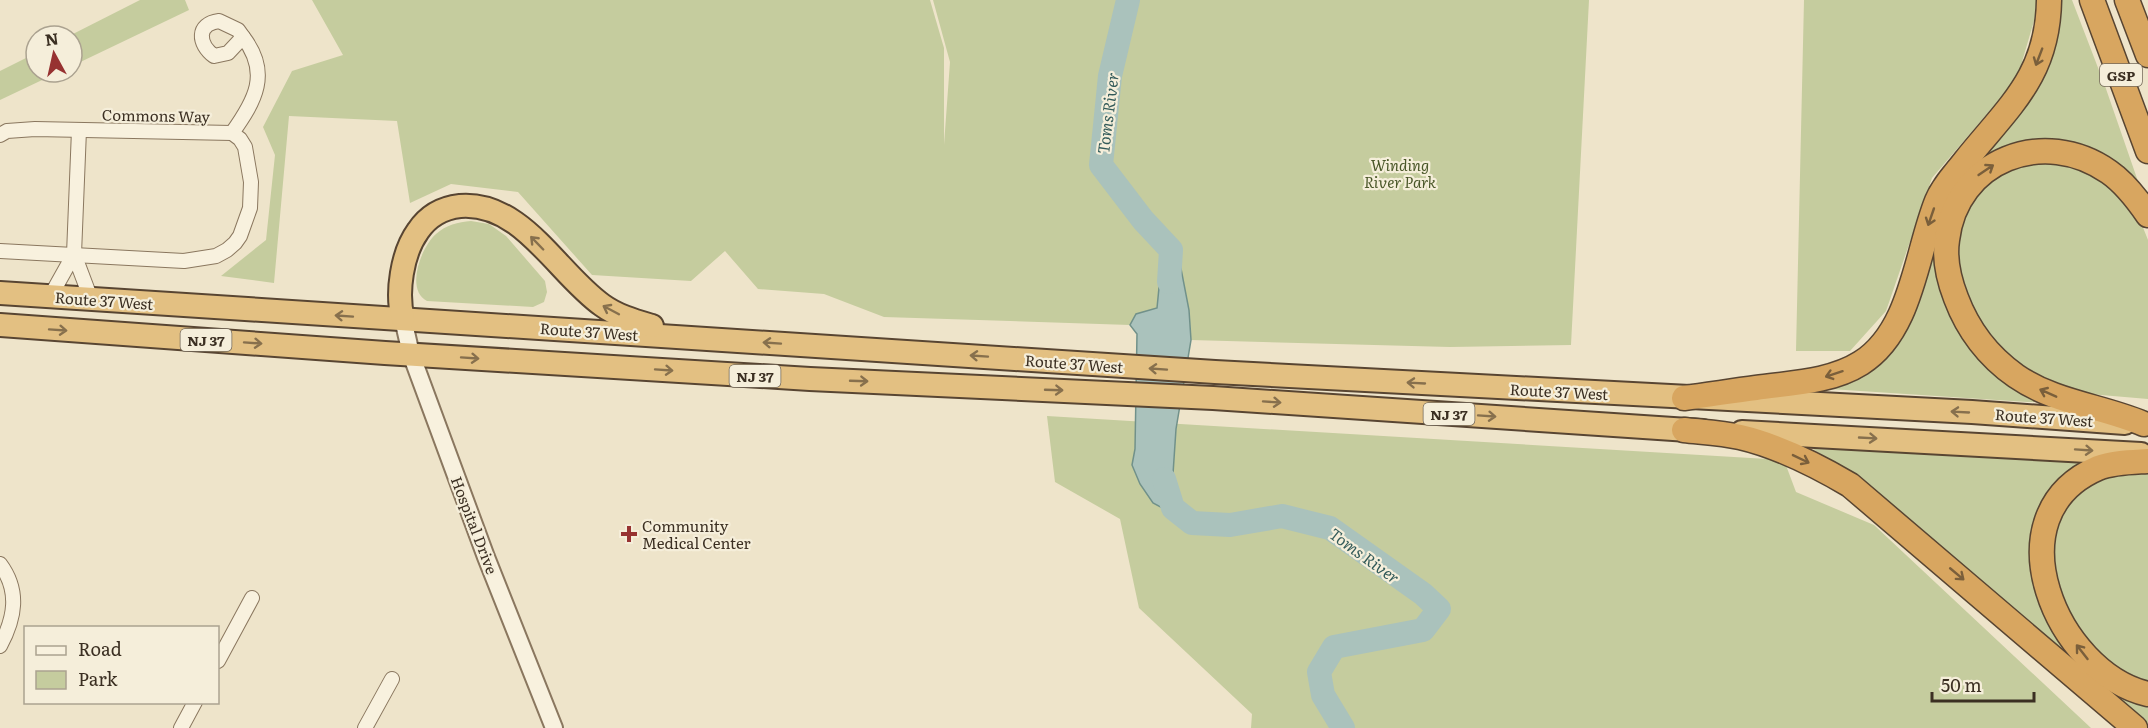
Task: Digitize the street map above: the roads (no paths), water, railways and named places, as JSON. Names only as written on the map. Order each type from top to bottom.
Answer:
[{"type":"highway","points":[[1684,398],[1829,376],[1861,363],[1883,343],[1902,312],[1941,192],[2015,101],[2034,72],[2044,44],[2049,0]]},
{"type":"highway","name":"GSP","points":[[2092,0],[2148,151]]},
{"type":"highway","name":"GSP","points":[[2127,0],[2148,55]]},
{"type":"highway","points":[[2146,424],[2120,413],[2059,398],[2029,384],[1996,360],[1970,328],[1959,307],[1951,281],[1946,248],[1952,217],[1968,186],[1982,172],[2002,161],[2034,151],[2068,153],[2101,167],[2126,187],[2148,215]]},
{"type":"highway","points":[[403,319],[401,284],[413,237],[423,223],[432,216],[448,208],[476,205],[505,217],[531,236],[570,277],[602,306],[627,318],[652,326],[728,339]]},
{"type":"highway","name":"Route 37 West","points":[[0,293],[1100,365],[1972,412],[2146,424]]},
{"type":"highway","name":"Route 37 West","points":[[0,326],[810,379],[1213,398],[1684,430],[2148,454]]},
{"type":"highway","points":[[1684,430],[1738,436],[1770,445],[1814,465],[1850,486],[1872,502],[2135,728]]},
{"type":"highway","points":[[2148,461],[2105,466],[2076,482],[2062,493],[2050,509],[2041,547],[2044,572],[2056,610],[2082,653],[2107,676],[2127,687],[2148,694]]},
{"type":"street","points":[[0,251],[184,261],[216,256],[235,243],[240,236],[250,208],[251,182],[245,147],[232,133],[249,109],[258,80],[257,66],[243,37]]},
{"type":"street","name":"Commons Way","points":[[0,135],[7,131],[35,129],[232,133]]},
{"type":"street","points":[[79,130],[74,254],[91,299]]},
{"type":"street","points":[[50,297],[74,254]]},
{"type":"street","name":"Hospital Drive","points":[[403,319],[411,354],[486,556],[554,728]]},
{"type":"street","points":[[0,564],[8,576],[14,598],[12,620],[0,646]]},
{"type":"street","points":[[219,659],[252,598]]},
{"type":"street","points":[[364,728],[392,679]]},
{"type":"street","points":[[181,728],[194,704]]},
{"type":"water","points":[[1163,247],[1178,253],[1189,310],[1191,340],[1176,429],[1173,474],[1180,500],[1170,512],[1153,503],[1140,484],[1132,465],[1135,449],[1137,334],[1130,325],[1136,314],[1157,308]]},
{"type":"waterway","name":"Toms River","points":[[1128,0],[1110,76],[1101,165],[1143,220],[1171,250],[1169,282]]},
{"type":"waterway","name":"Toms River","points":[[1164,479],[1173,508],[1192,523],[1230,525],[1282,516],[1330,528],[1423,594],[1439,609],[1423,630],[1334,647],[1319,672],[1323,695],[1343,728]]},
{"type":"place","name":"Community Medical Center","points":[[629,534]]},
{"type":"park label","name":"Winding River Park","points":[[1400,172]]}]
